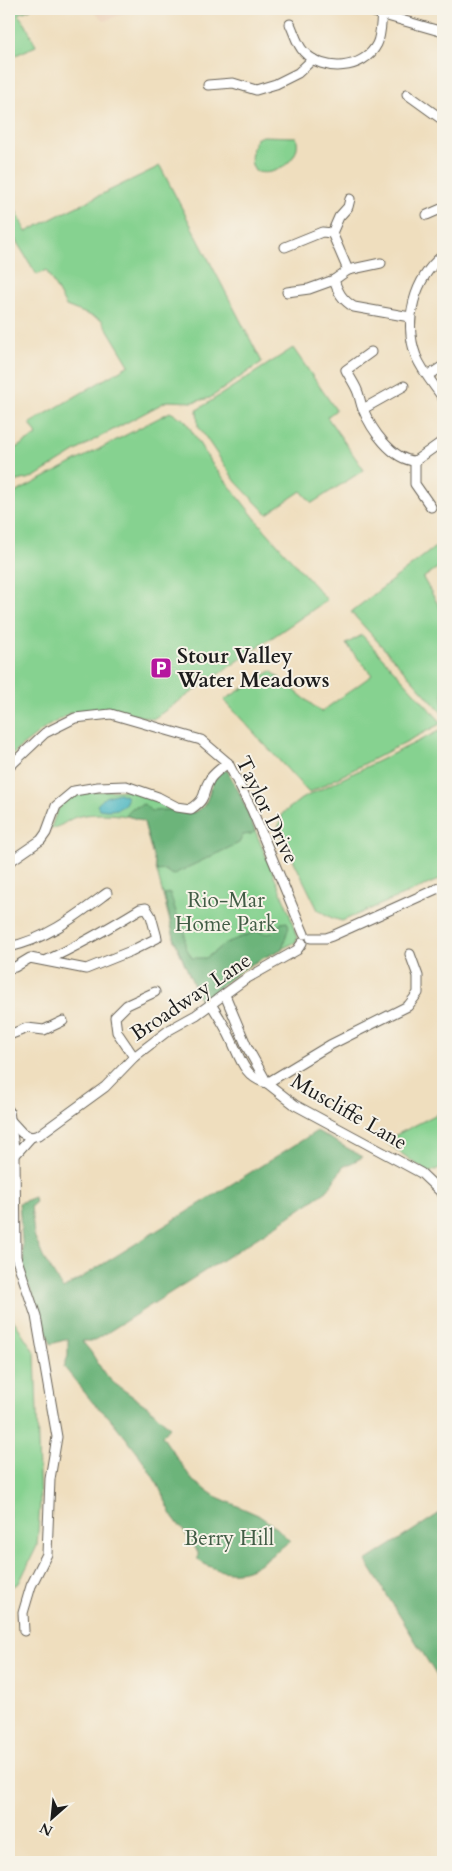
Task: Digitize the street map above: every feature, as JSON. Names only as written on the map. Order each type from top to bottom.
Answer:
[{"type":"street","points":[[363,9],[443,32]]},
{"type":"street","points":[[290,24],[303,51],[313,59],[328,65],[342,67],[353,64],[368,56],[378,43],[382,13]]},
{"type":"street","points":[[208,85],[233,83],[256,90],[276,84],[298,73],[313,59]]},
{"type":"street","points":[[407,94],[443,120]]},
{"type":"street","points":[[348,270],[332,233],[339,217],[348,207],[350,199]]},
{"type":"street","points":[[426,215],[443,208]]},
{"type":"street","points":[[285,247],[322,232],[332,233]]},
{"type":"street","points":[[443,255],[424,277],[413,303],[410,317],[411,338],[416,357],[443,398]]},
{"type":"street","points":[[287,292],[309,289],[334,280],[348,270],[381,263]]},
{"type":"street","points":[[334,280],[338,293],[354,307],[410,317]]},
{"type":"street","points":[[371,352],[346,370],[357,389],[362,409],[391,452],[406,460],[415,461],[443,441]]},
{"type":"street","points":[[428,376],[443,366]]},
{"type":"street","points":[[362,409],[404,386]]},
{"type":"street","points":[[415,461],[415,484],[431,507]]},
{"type":"street","name":"Taylor Drive","points":[[9,767],[45,733],[75,718],[111,714],[201,740],[228,763],[252,810],[306,938]]},
{"type":"street","points":[[9,862],[41,840],[46,833],[56,806],[74,791],[98,787],[126,786],[158,797],[177,807],[191,809],[201,802],[206,794],[209,781],[215,773],[228,763]]},
{"type":"street","points":[[306,938],[326,938],[332,936],[443,886]]},
{"type":"street","points":[[9,946],[36,939],[66,923],[107,893]]},
{"type":"street","points":[[9,968],[15,967],[30,958],[45,961],[86,969],[157,938],[152,916],[146,908],[140,909],[79,945],[45,961]]},
{"type":"street","name":"Broadway Lane","points":[[30,1138],[40,1135],[105,1087],[134,1057],[169,1030],[196,1015],[244,980],[297,950],[306,938]]},
{"type":"street","points":[[211,1004],[230,1036],[247,1072],[259,1081],[267,1083],[330,1045],[408,1006],[418,993],[418,976],[410,954]]},
{"type":"street","points":[[134,1057],[117,1032],[115,1017],[123,1008],[155,992]]},
{"type":"street","name":"Muscliffe Lane","points":[[225,995],[247,1047],[267,1083],[294,1105],[422,1173],[443,1194]]},
{"type":"street","points":[[9,1035],[27,1028],[44,1030],[63,1021]]},
{"type":"street","points":[[9,1111],[15,1155],[16,1257],[36,1316],[57,1437],[50,1479],[47,1554],[31,1586],[23,1613],[24,1631]]},
{"type":"street","points":[[11,1121],[22,1133],[30,1138],[15,1155]]},
{"type":"shaded area","points":[[90,9],[134,9],[105,21]]},
{"type":"green space","points":[[9,9],[31,9],[18,14],[26,25],[36,46],[9,58]]},
{"type":"green space","points":[[262,136],[296,137],[296,152],[292,159],[286,165],[271,172],[255,171],[251,159],[252,151],[256,139]]},
{"type":"green space","points":[[160,166],[262,362],[210,398],[193,402],[167,401],[94,440],[34,477],[10,483],[9,452],[37,435],[30,423],[129,365],[102,320],[66,306],[46,270],[37,275],[13,236],[9,238],[9,196],[26,232]]},
{"type":"green space","points":[[293,348],[336,410],[327,417],[364,470],[312,503],[301,491],[267,514],[236,482],[198,426],[197,410]]},
{"type":"green space","points":[[170,412],[185,420],[210,461],[258,522],[327,600],[153,719],[112,710],[71,713],[48,726],[18,749],[9,759],[9,496]]},
{"type":"green space","points":[[443,541],[443,564],[423,578],[443,613],[443,714],[351,612]]},
{"type":"green space","points":[[362,635],[442,723],[309,793],[224,700],[271,671],[321,712],[372,675],[346,644]]},
{"type":"green space","points":[[439,731],[443,739],[443,878],[342,921],[318,910],[278,829],[283,813],[301,799]]},
{"type":"green space","points":[[227,770],[239,792],[255,831],[251,834],[243,835],[239,843],[172,875],[165,870],[157,871],[144,822],[125,815],[132,808],[144,804],[151,811],[169,810],[186,814],[199,810],[207,799],[215,778]]},
{"type":"green space","name":"Rio-Mar Home Park","points":[[210,788],[239,792],[288,909],[297,938],[296,942],[246,966],[218,987],[202,1004],[175,941],[144,822],[121,815],[91,814],[76,817],[51,829],[55,816],[62,804],[84,792],[127,790],[151,797],[182,814],[202,808],[209,797]]},
{"type":"green space","points":[[170,893],[178,918],[185,929],[185,946],[192,958],[206,958],[226,943],[257,931],[271,933],[281,923],[287,922],[289,926],[282,949],[239,972],[202,1004],[175,941],[164,894]]},
{"type":"green space","points":[[443,1111],[443,1166],[429,1173],[384,1141]]},
{"type":"green space","name":"Berry Hill","points":[[317,1131],[363,1157],[343,1167],[327,1191],[268,1231],[94,1341],[82,1341],[104,1373],[115,1384],[148,1407],[170,1427],[162,1436],[193,1481],[215,1496],[258,1515],[277,1528],[290,1541],[252,1568],[241,1572],[221,1571],[198,1560],[198,1553],[173,1517],[158,1485],[142,1459],[108,1416],[94,1404],[64,1367],[68,1356],[68,1339],[51,1344],[37,1304],[25,1278],[19,1203],[34,1197],[35,1203],[31,1206],[34,1235],[43,1257],[63,1289]]},
{"type":"green space","points":[[9,1313],[35,1353],[40,1504],[37,1546],[19,1583],[9,1588]]},
{"type":"green space","points":[[443,1511],[443,1686],[366,1561]]},
{"type":"water","points":[[119,793],[126,796],[127,799],[123,806],[111,810],[99,809],[97,805],[105,797]]},
{"type":"place","name":"Stour Valley Water Meadows","points":[[161,668]]}]
